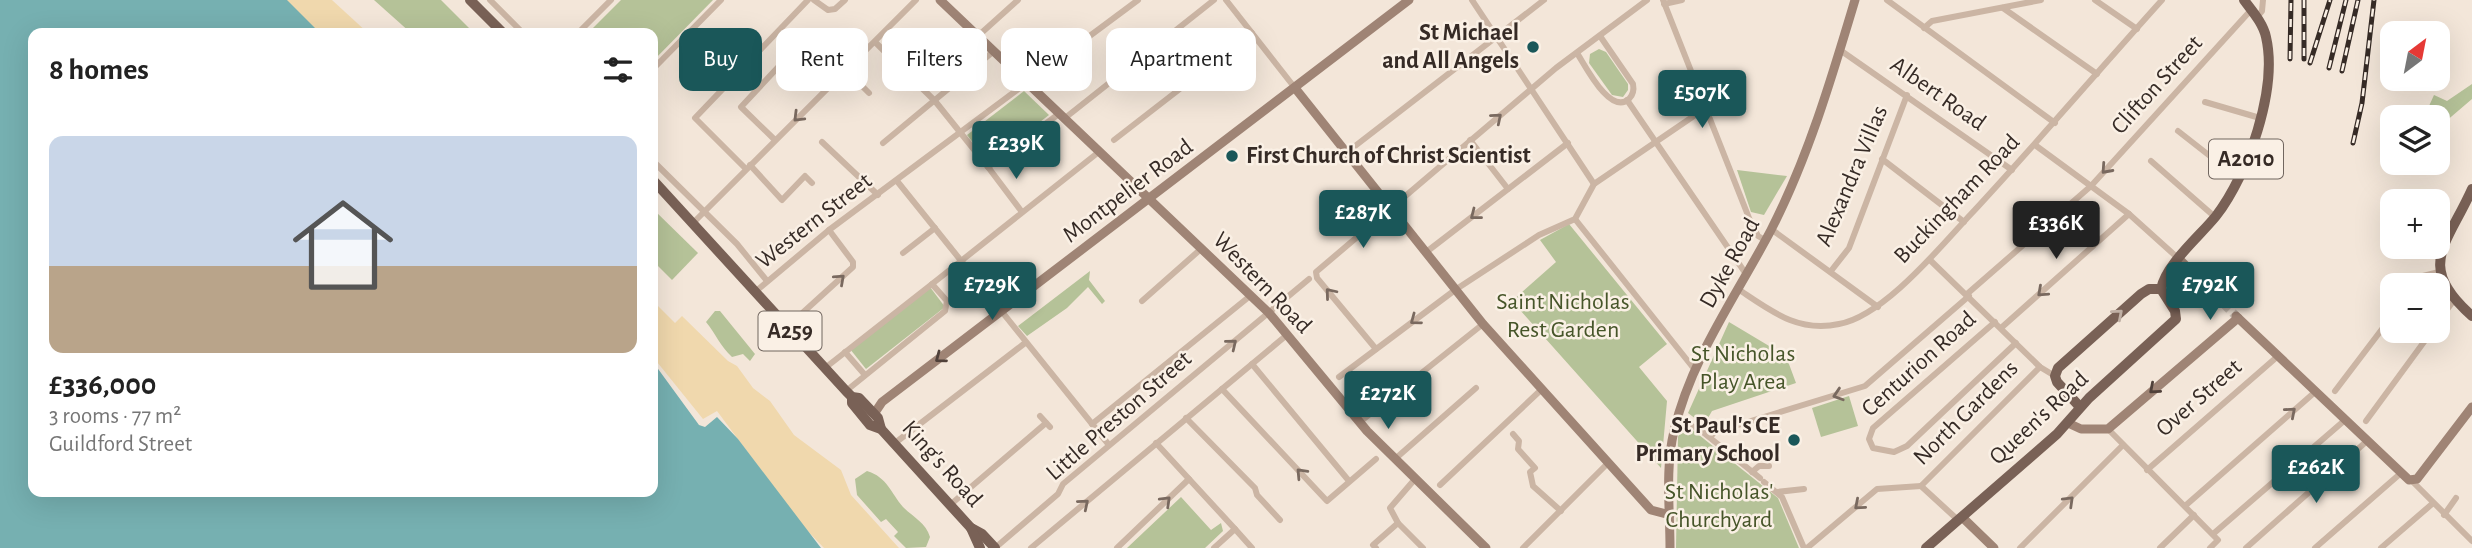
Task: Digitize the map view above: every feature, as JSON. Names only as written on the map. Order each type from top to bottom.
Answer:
[{"type":"main road","points":[[470,0],[498,28]]},
{"type":"main road","name":"A2010","points":[[2161,289],[2179,259],[2215,217],[2238,178],[2260,118],[2267,75],[2267,41],[2250,9]]},
{"type":"main road","name":"A259","points":[[658,185],[694,222]]},
{"type":"main road","points":[[2472,189],[2441,254],[2439,272],[2454,300],[2472,316]]},
{"type":"main road","name":"King's Road","points":[[694,222],[849,394],[852,403],[868,422],[881,429],[971,528],[995,548]]},
{"type":"main road","points":[[2080,407],[2055,376],[2071,355],[2121,311],[2149,289],[2161,289]]},
{"type":"main road","name":"Queen's Road","points":[[1926,548],[2068,423],[2080,407],[2177,316],[2161,289]]},
{"type":"main road","name":"King's Road","points":[[849,394],[859,398],[874,414],[881,429]]},
{"type":"main road","name":"King's Road","points":[[971,528],[981,548]]},
{"type":"street","points":[[490,0],[518,28]]},
{"type":"street","points":[[583,28],[611,0]]},
{"type":"street","points":[[658,64],[721,0]]},
{"type":"street","points":[[782,28],[808,0]]},
{"type":"street","points":[[814,0],[828,10],[835,9],[845,0]]},
{"type":"street","points":[[868,49],[916,0]]},
{"type":"street","points":[[940,0],[970,28]]},
{"type":"street","points":[[987,28],[1018,0]]},
{"type":"street","name":"Western Street","points":[[1092,35],[1138,0]]},
{"type":"street","points":[[988,167],[1063,115],[1214,0]]},
{"type":"street","points":[[1226,0],[1248,28]]},
{"type":"street","name":"Montpelier Road","points":[[874,414],[882,402],[1409,0]]},
{"type":"street","points":[[1472,0],[1594,184]]},
{"type":"street","points":[[1346,153],[1544,0]]},
{"type":"street","name":"Little Preston Street","points":[[995,548],[1109,445],[1312,277],[1470,140],[1531,89],[1647,0]]},
{"type":"street","points":[[1682,0],[1663,2],[1749,218],[1758,236],[1765,240]]},
{"type":"street","name":"Dyke Road","points":[[1670,548],[1671,449],[1677,420],[1695,370],[1771,229],[1805,149],[1855,0]]},
{"type":"street","points":[[1888,0],[2055,123]]},
{"type":"street","points":[[1924,28],[1931,21],[2041,0]]},
{"type":"street","points":[[2095,0],[2137,29]]},
{"type":"street","name":"Buckingham Road","points":[[1738,289],[1785,320],[1810,327],[1840,324],[1863,317],[1878,307],[1930,260],[2162,0]]},
{"type":"street","points":[[2250,9],[2262,11],[2263,0]]},
{"type":"street","points":[[2003,8],[2097,75]]},
{"type":"street","name":"Clifton Street","points":[[1710,437],[1715,432],[1865,386],[2091,186],[2250,9]]},
{"type":"street","points":[[776,34],[695,118],[782,200],[805,176],[812,183]]},
{"type":"street","points":[[1577,53],[1608,98],[1617,103],[1627,100],[1633,92],[1633,83],[1600,36]]},
{"type":"street","points":[[1256,38],[1483,324],[1651,510],[1670,515]]},
{"type":"street","points":[[875,42],[882,49]]},
{"type":"street","points":[[987,44],[1001,58]]},
{"type":"street","name":"Albert Road","points":[[1840,50],[2012,170]]},
{"type":"street","points":[[883,143],[994,51]]},
{"type":"street","points":[[775,140],[741,107],[776,69]]},
{"type":"street","points":[[694,222],[825,91]]},
{"type":"street","points":[[925,91],[1022,212]]},
{"type":"street","name":"Western Street","points":[[755,292],[829,230],[1017,91]]},
{"type":"street","name":"Western Road","points":[[1037,91],[1269,313],[1360,422],[1486,548]]},
{"type":"street","points":[[1114,140],[1177,91]]},
{"type":"street","name":"Alexandra Villas","points":[[1831,271],[1849,247],[1907,95]]},
{"type":"street","points":[[1627,100],[1746,274]]},
{"type":"street","points":[[2205,102],[2260,118]]},
{"type":"street","points":[[1339,377],[1455,290],[1539,235],[1575,219],[1594,184],[1707,107]]},
{"type":"street","points":[[2178,131],[2238,178]]},
{"type":"street","points":[[1470,140],[1508,189]]},
{"type":"street","points":[[821,142],[878,195]]},
{"type":"street","points":[[1425,253],[1568,143]]},
{"type":"street","points":[[2035,145],[2129,214],[2204,284]]},
{"type":"street","points":[[825,368],[1100,151]]},
{"type":"street","points":[[1882,159],[1964,222]]},
{"type":"street","points":[[2151,161],[2215,217]]},
{"type":"street","points":[[658,166],[737,244],[767,281]]},
{"type":"street","points":[[898,181],[1109,445]]},
{"type":"street","name":"Centurion Road","points":[[2017,343],[1903,449],[1894,452],[1878,451],[1871,446],[1870,435],[1875,426],[2129,214]]},
{"type":"street","points":[[1575,219],[1695,370]]},
{"type":"street","points":[[903,253],[935,228]]},
{"type":"street","points":[[1771,229],[1878,307]]},
{"type":"street","points":[[787,327],[853,267],[853,262],[829,230]]},
{"type":"street","points":[[1142,301],[1202,248]]},
{"type":"street","points":[[1930,260],[2040,367],[2055,376]]},
{"type":"street","points":[[2435,273],[2439,272]]},
{"type":"street","points":[[1312,277],[1376,349]]},
{"type":"street","points":[[849,394],[865,375],[945,311],[947,302],[932,284]]},
{"type":"street","points":[[1091,424],[1250,296]]},
{"type":"street","points":[[2450,306],[2454,300]]},
{"type":"street","points":[[2068,423],[2081,429],[2108,429],[2237,317],[2412,481],[2472,543],[2468,548]]},
{"type":"street","points":[[1360,422],[1483,324]]},
{"type":"street","points":[[2335,391],[2380,332]]},
{"type":"street","points":[[1031,548],[1288,334]]},
{"type":"street","points":[[895,443],[1025,343]]},
{"type":"street","points":[[2366,421],[2423,343]]},
{"type":"street","points":[[845,352],[865,375]]},
{"type":"street","name":"Over Street","points":[[2147,470],[2277,356]]},
{"type":"street","points":[[1252,364],[1349,481]]},
{"type":"street","name":"North Gardens","points":[[1921,486],[2040,367]]},
{"type":"street","points":[[1395,459],[1476,388]]},
{"type":"street","points":[[1223,389],[1327,502],[1376,459]]},
{"type":"street","points":[[1440,485],[1508,430],[1542,389]]},
{"type":"street","points":[[2185,506],[2315,391]]},
{"type":"street","points":[[2412,481],[2417,479],[2472,407]]},
{"type":"street","points":[[950,505],[1048,425],[1040,416]]},
{"type":"street","points":[[1186,418],[1255,488],[1257,495],[1280,520]]},
{"type":"street","points":[[1677,420],[1699,429],[1777,492],[1806,548],[1877,489],[1921,486],[1994,548]]},
{"type":"street","points":[[2213,534],[2345,420]]},
{"type":"street","points":[[2108,429],[2122,446],[2213,534],[2218,540],[2210,548]]},
{"type":"street","points":[[1508,430],[1519,441],[1518,449],[1535,468],[1530,472],[1533,486],[1561,511]]},
{"type":"street","points":[[2246,548],[2367,441]]},
{"type":"street","points":[[1156,443],[1252,548]]},
{"type":"street","points":[[2020,548],[2122,446]]},
{"type":"street","points":[[1523,548],[1607,464]]},
{"type":"street","points":[[1752,472],[1759,466],[1769,466]]},
{"type":"street","points":[[2315,548],[2401,473]]},
{"type":"street","points":[[1116,548],[1189,479]]},
{"type":"street","points":[[1415,479],[1390,508],[1398,523],[1423,548]]},
{"type":"street","points":[[1777,492],[1804,489]]},
{"type":"street","points":[[2444,515],[2456,498]]},
{"type":"street","points":[[2381,548],[2432,504]]},
{"type":"street","points":[[2160,548],[2194,515]]},
{"type":"street","points":[[1376,548],[1373,545],[1398,523]]},
{"type":"street","points":[[1214,548],[1235,529]]},
{"type":"green space","points":[[374,0],[441,0],[469,28],[405,28]]},
{"type":"green space","points":[[621,0],[713,0],[685,28],[679,28],[679,35],[658,56],[658,28],[593,28]]},
{"type":"green space","points":[[1599,49],[1606,52],[1628,84],[1628,90],[1623,97],[1612,95],[1589,63],[1590,54]]},
{"type":"green space","points":[[2472,84],[2472,99],[2450,118],[2450,105],[2429,105],[2434,95],[2447,101]]},
{"type":"green space","points":[[1024,91],[1049,115],[988,162],[967,135]]},
{"type":"green space","points":[[1737,170],[1787,176],[1764,215],[1751,212]]},
{"type":"green space","points":[[658,214],[698,253],[672,280],[658,266]]},
{"type":"green space","name":"Saint Nicholas Rest Garden","points":[[1569,224],[1667,344],[1639,367],[1667,401],[1661,468],[1512,301],[1556,262],[1540,240]]},
{"type":"green space","points":[[1090,271],[1089,280],[1105,301],[1102,304],[1088,287],[1067,308],[1027,336],[1018,326]]},
{"type":"green space","points":[[930,287],[945,307],[866,369],[850,349]]},
{"type":"green space","points":[[715,311],[720,311],[755,354],[750,361],[743,354],[732,357],[721,344],[706,322]]},
{"type":"green space","name":"St Nicholas Play Area","points":[[1729,322],[1786,356],[1796,383],[1712,411],[1704,425],[1688,413]]},
{"type":"green space","points":[[1849,396],[1858,426],[1821,437],[1812,408]]},
{"type":"green space","name":"St Nicholas' Churchyard","points":[[1689,427],[1778,498],[1799,548],[1676,548],[1678,437],[1680,431]]},
{"type":"green space","points":[[867,471],[884,481],[903,507],[919,520],[930,537],[926,547],[906,548],[894,536],[898,532],[886,519],[881,522],[857,495],[855,479]]},
{"type":"green space","points":[[1181,497],[1211,530],[1221,523],[1223,531],[1205,548],[1127,548]]},
{"type":"sand","points":[[241,0],[332,0],[363,28],[289,28]]},
{"type":"sand","points":[[658,306],[675,323],[682,316],[728,361],[737,366],[753,388],[770,401],[794,435],[841,470],[851,495],[899,548],[824,548],[802,525],[717,411],[703,419],[658,363]]},
{"type":"water","points":[[0,0],[287,0],[315,28],[28,28],[28,497],[658,497],[658,369],[699,425],[705,427],[717,417],[738,439],[821,548],[0,548]]},
{"type":"tunnel","points":[[2204,284],[2236,316]]},
{"type":"railway","points":[[2290,59],[2291,0]]},
{"type":"railway","points":[[2304,0],[2304,59]]},
{"type":"railway","points":[[2310,63],[2330,0]]},
{"type":"railway","points":[[2329,68],[2346,0]]},
{"type":"railway","points":[[2342,71],[2358,0]]},
{"type":"railway","points":[[2353,143],[2362,103],[2374,0]]},
{"type":"place","name":"St Michael and All Angels","points":[[1533,47]]},
{"type":"place","name":"First Church of Christ Scientist","points":[[1232,156]]},
{"type":"place","name":"St Paul's CE Primary School","points":[[1794,440]]}]
